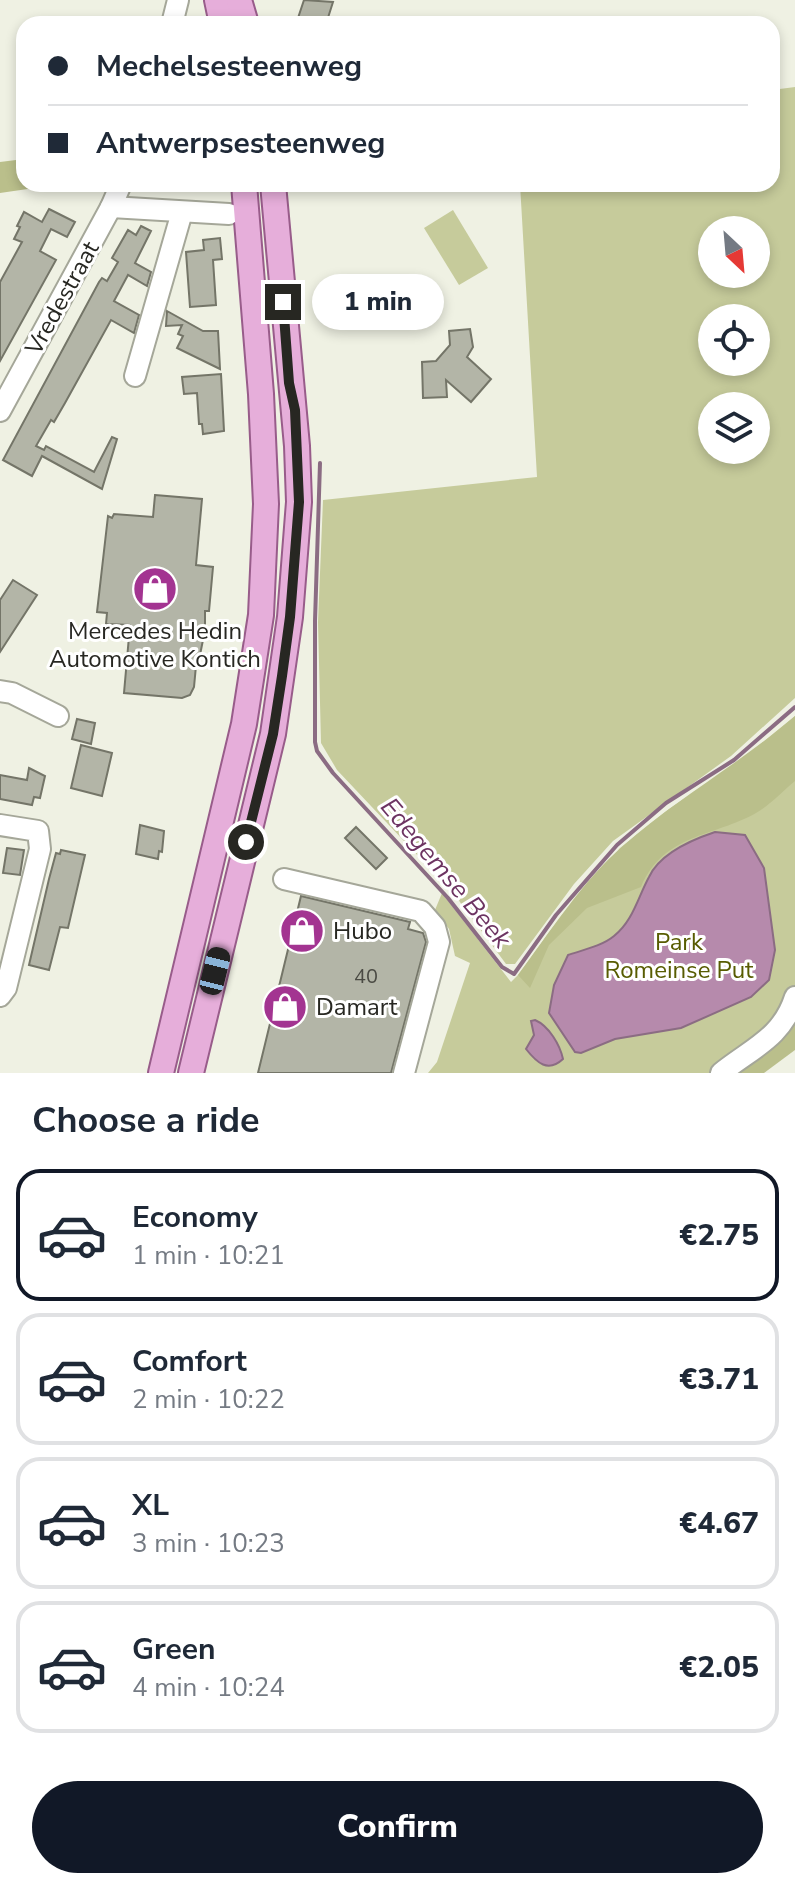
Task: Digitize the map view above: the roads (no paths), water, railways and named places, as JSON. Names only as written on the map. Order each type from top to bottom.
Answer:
[{"type":"main road","points":[[161,1073],[244,724],[261,615],[266,504],[261,394],[245,192]]},
{"type":"main road","points":[[191,1073],[273,734],[290,617],[299,502],[295,410],[289,383],[274,192]]},
{"type":"street","name":"Vredestraat","points":[[0,411],[118,192]]},
{"type":"street","points":[[111,207],[229,214]]},
{"type":"street","points":[[135,376],[182,212]]},
{"type":"street","points":[[0,691],[12,693],[58,716]]},
{"type":"street","points":[[0,825],[38,831],[40,837],[40,849],[3,992]]},
{"type":"street","points":[[284,879],[421,911],[435,927],[439,942],[404,1073]]},
{"type":"street","points":[[721,1073],[776,1033],[789,1016],[795,997]]},
{"type":"waterway","name":"Edegemse Beek","points":[[320,463],[315,621],[317,751],[333,773],[448,898],[502,967],[514,974],[556,915],[617,845],[666,803],[734,760],[795,707]]},
{"type":"place","name":"Mercedes Hedin Automotive Kontich","points":[[155,589]]},
{"type":"place","name":"Hubo","points":[[302,931]]},
{"type":"place","name":"Damart","points":[[285,1007]]},
{"type":"park label","name":"Park Romeinse Put","points":[[679,956]]}]
